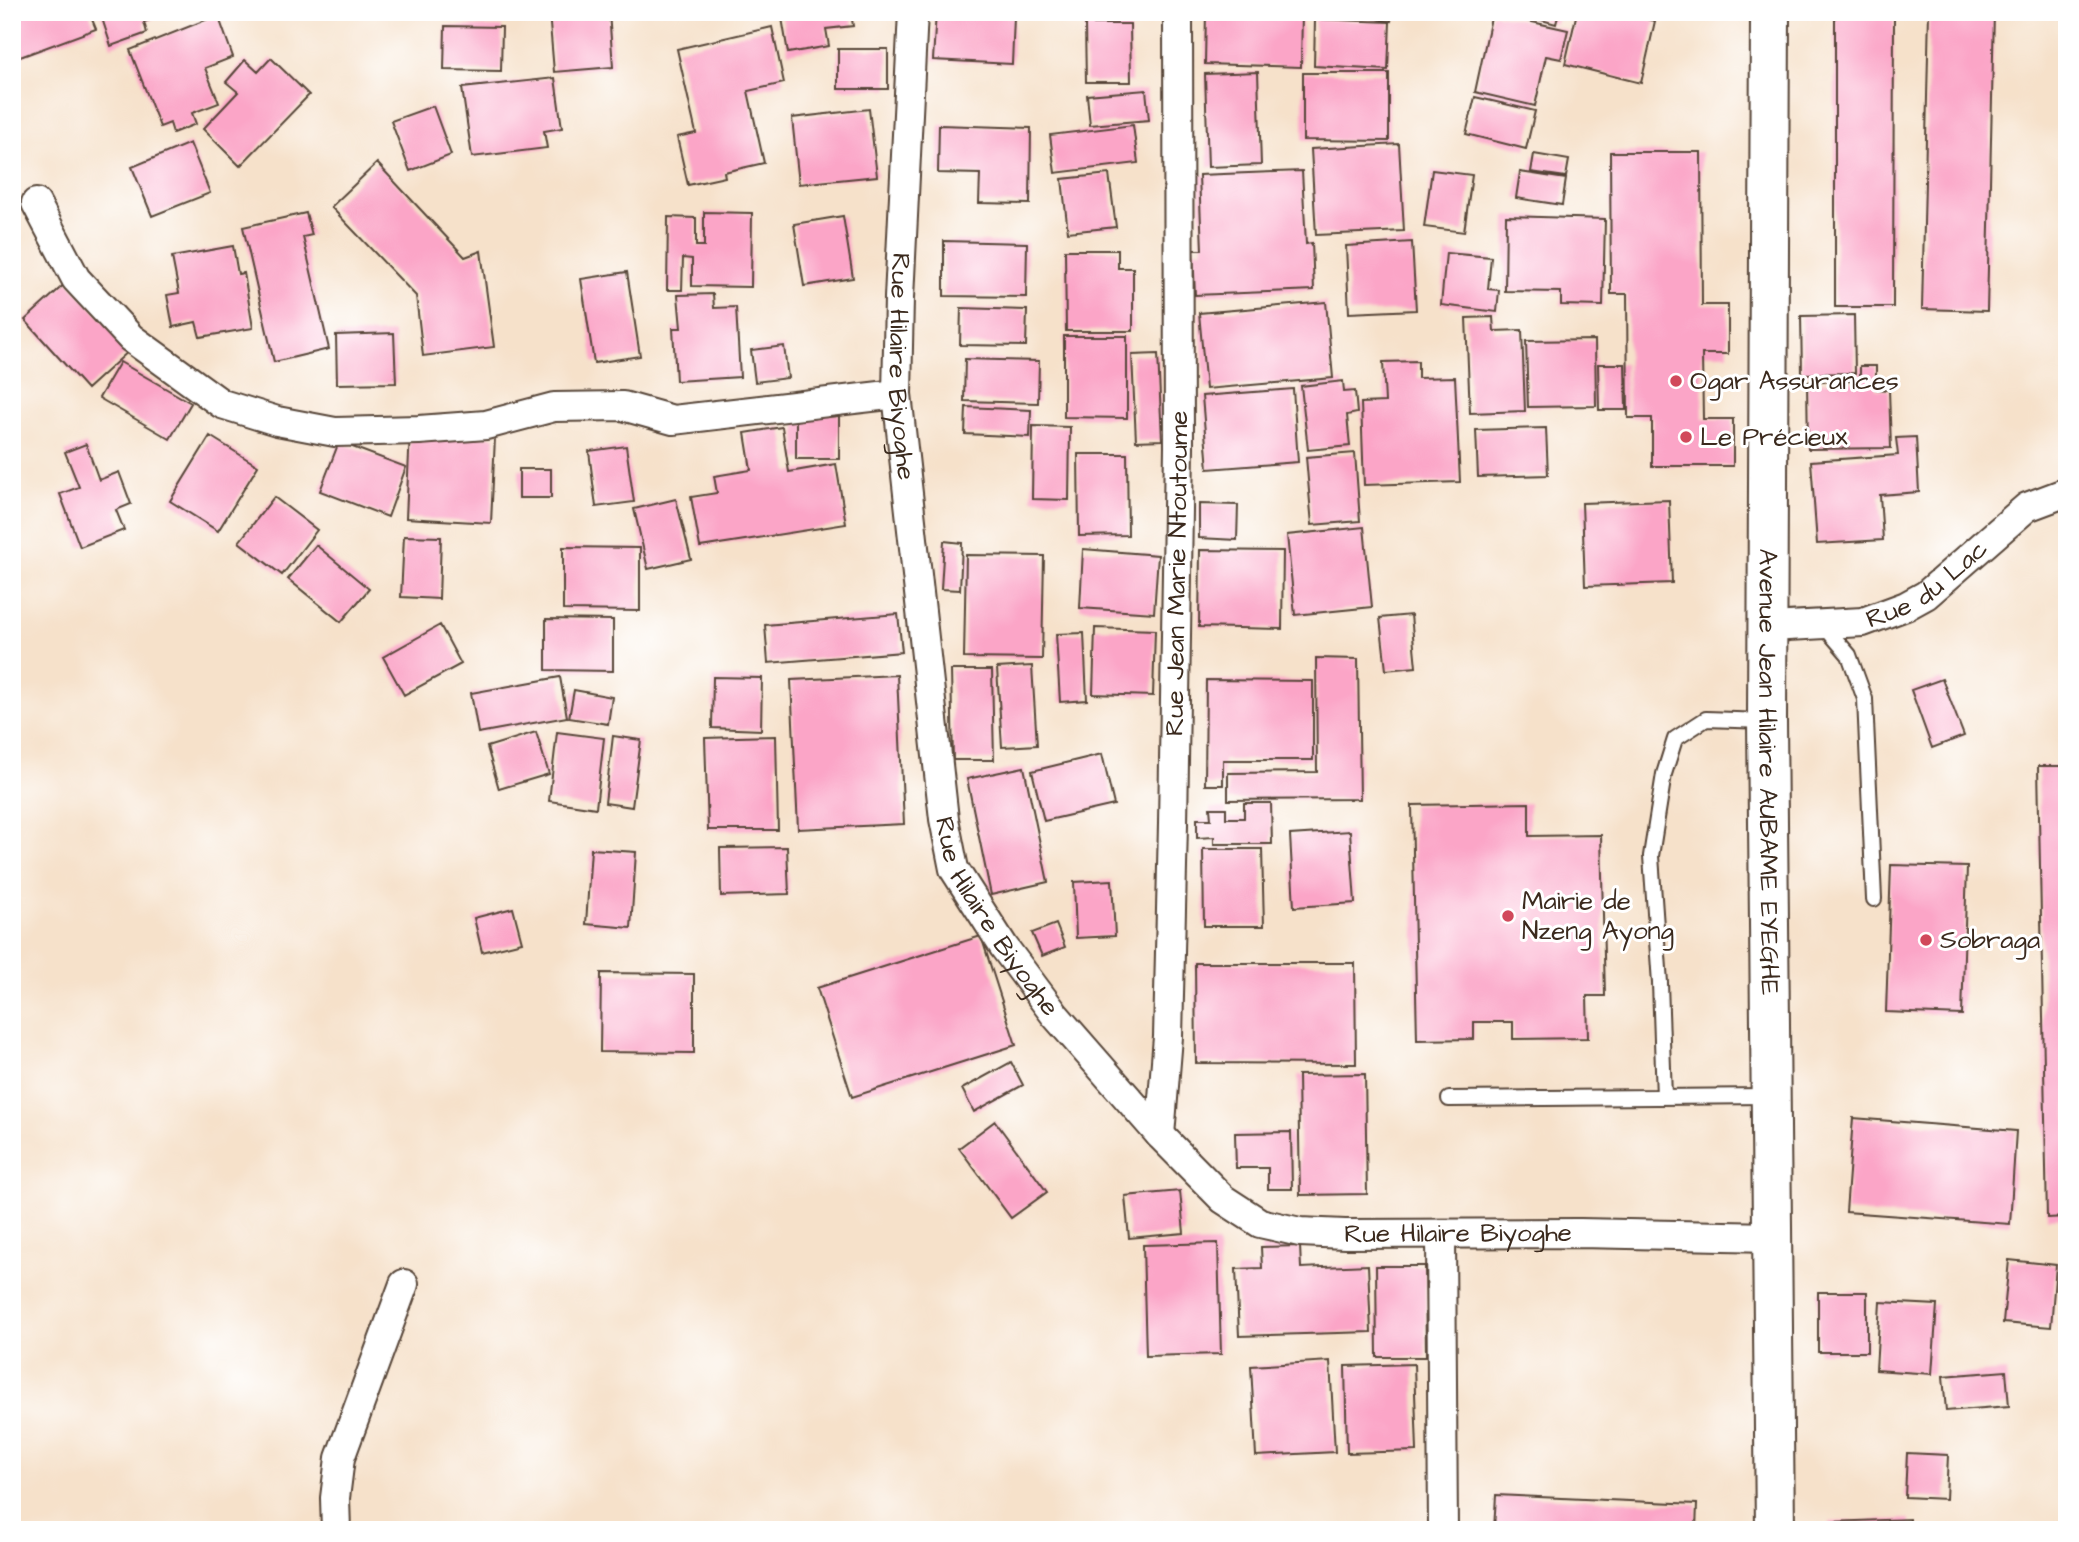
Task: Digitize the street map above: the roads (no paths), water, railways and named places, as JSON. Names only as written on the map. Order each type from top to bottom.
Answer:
[{"type":"main road","name":"Avenue Jean Hilaire AUBAME EYEGHE","points":[[1770,12],[1767,721],[1775,1530]]},
{"type":"street","name":"Rue Hilaire Biyoghe","points":[[913,12],[899,285],[897,394],[944,819],[954,869],[1004,947],[1055,1015],[1160,1135],[1223,1199],[1260,1223],[1300,1232],[1772,1237]]},
{"type":"street","name":"Rue Jean Marie Ntoutoume","points":[[1160,1135],[1168,1037],[1174,782],[1179,447],[1178,12]]},
{"type":"street","points":[[36,203],[76,279],[131,338],[222,404],[276,421],[335,432],[419,430],[486,425],[554,407],[622,406],[673,420],[897,394]]},
{"type":"street","name":"Rue du Lac","points":[[1768,627],[1863,622],[1891,612],[1926,596],[2027,507],[2067,492]]},
{"type":"street","points":[[1441,1234],[1443,1530]]},
{"type":"street","points":[[336,1530],[335,1498],[340,1458],[404,1284]]},
{"type":"lane","points":[[1824,626],[1849,655],[1865,699],[1874,899]]},
{"type":"lane","points":[[1664,1097],[1660,983],[1651,856],[1664,774],[1675,739],[1706,719],[1767,721]]},
{"type":"lane","points":[[1449,1099],[1770,1096]]},
{"type":"place","name":"Ogar Assurances","points":[[1676,381]]},
{"type":"place","name":"Le Précieux","points":[[1686,437]]},
{"type":"place","name":"Mairie de Nzeng Ayong","points":[[1508,916]]},
{"type":"place","name":"Sobraga","points":[[1926,940]]}]
